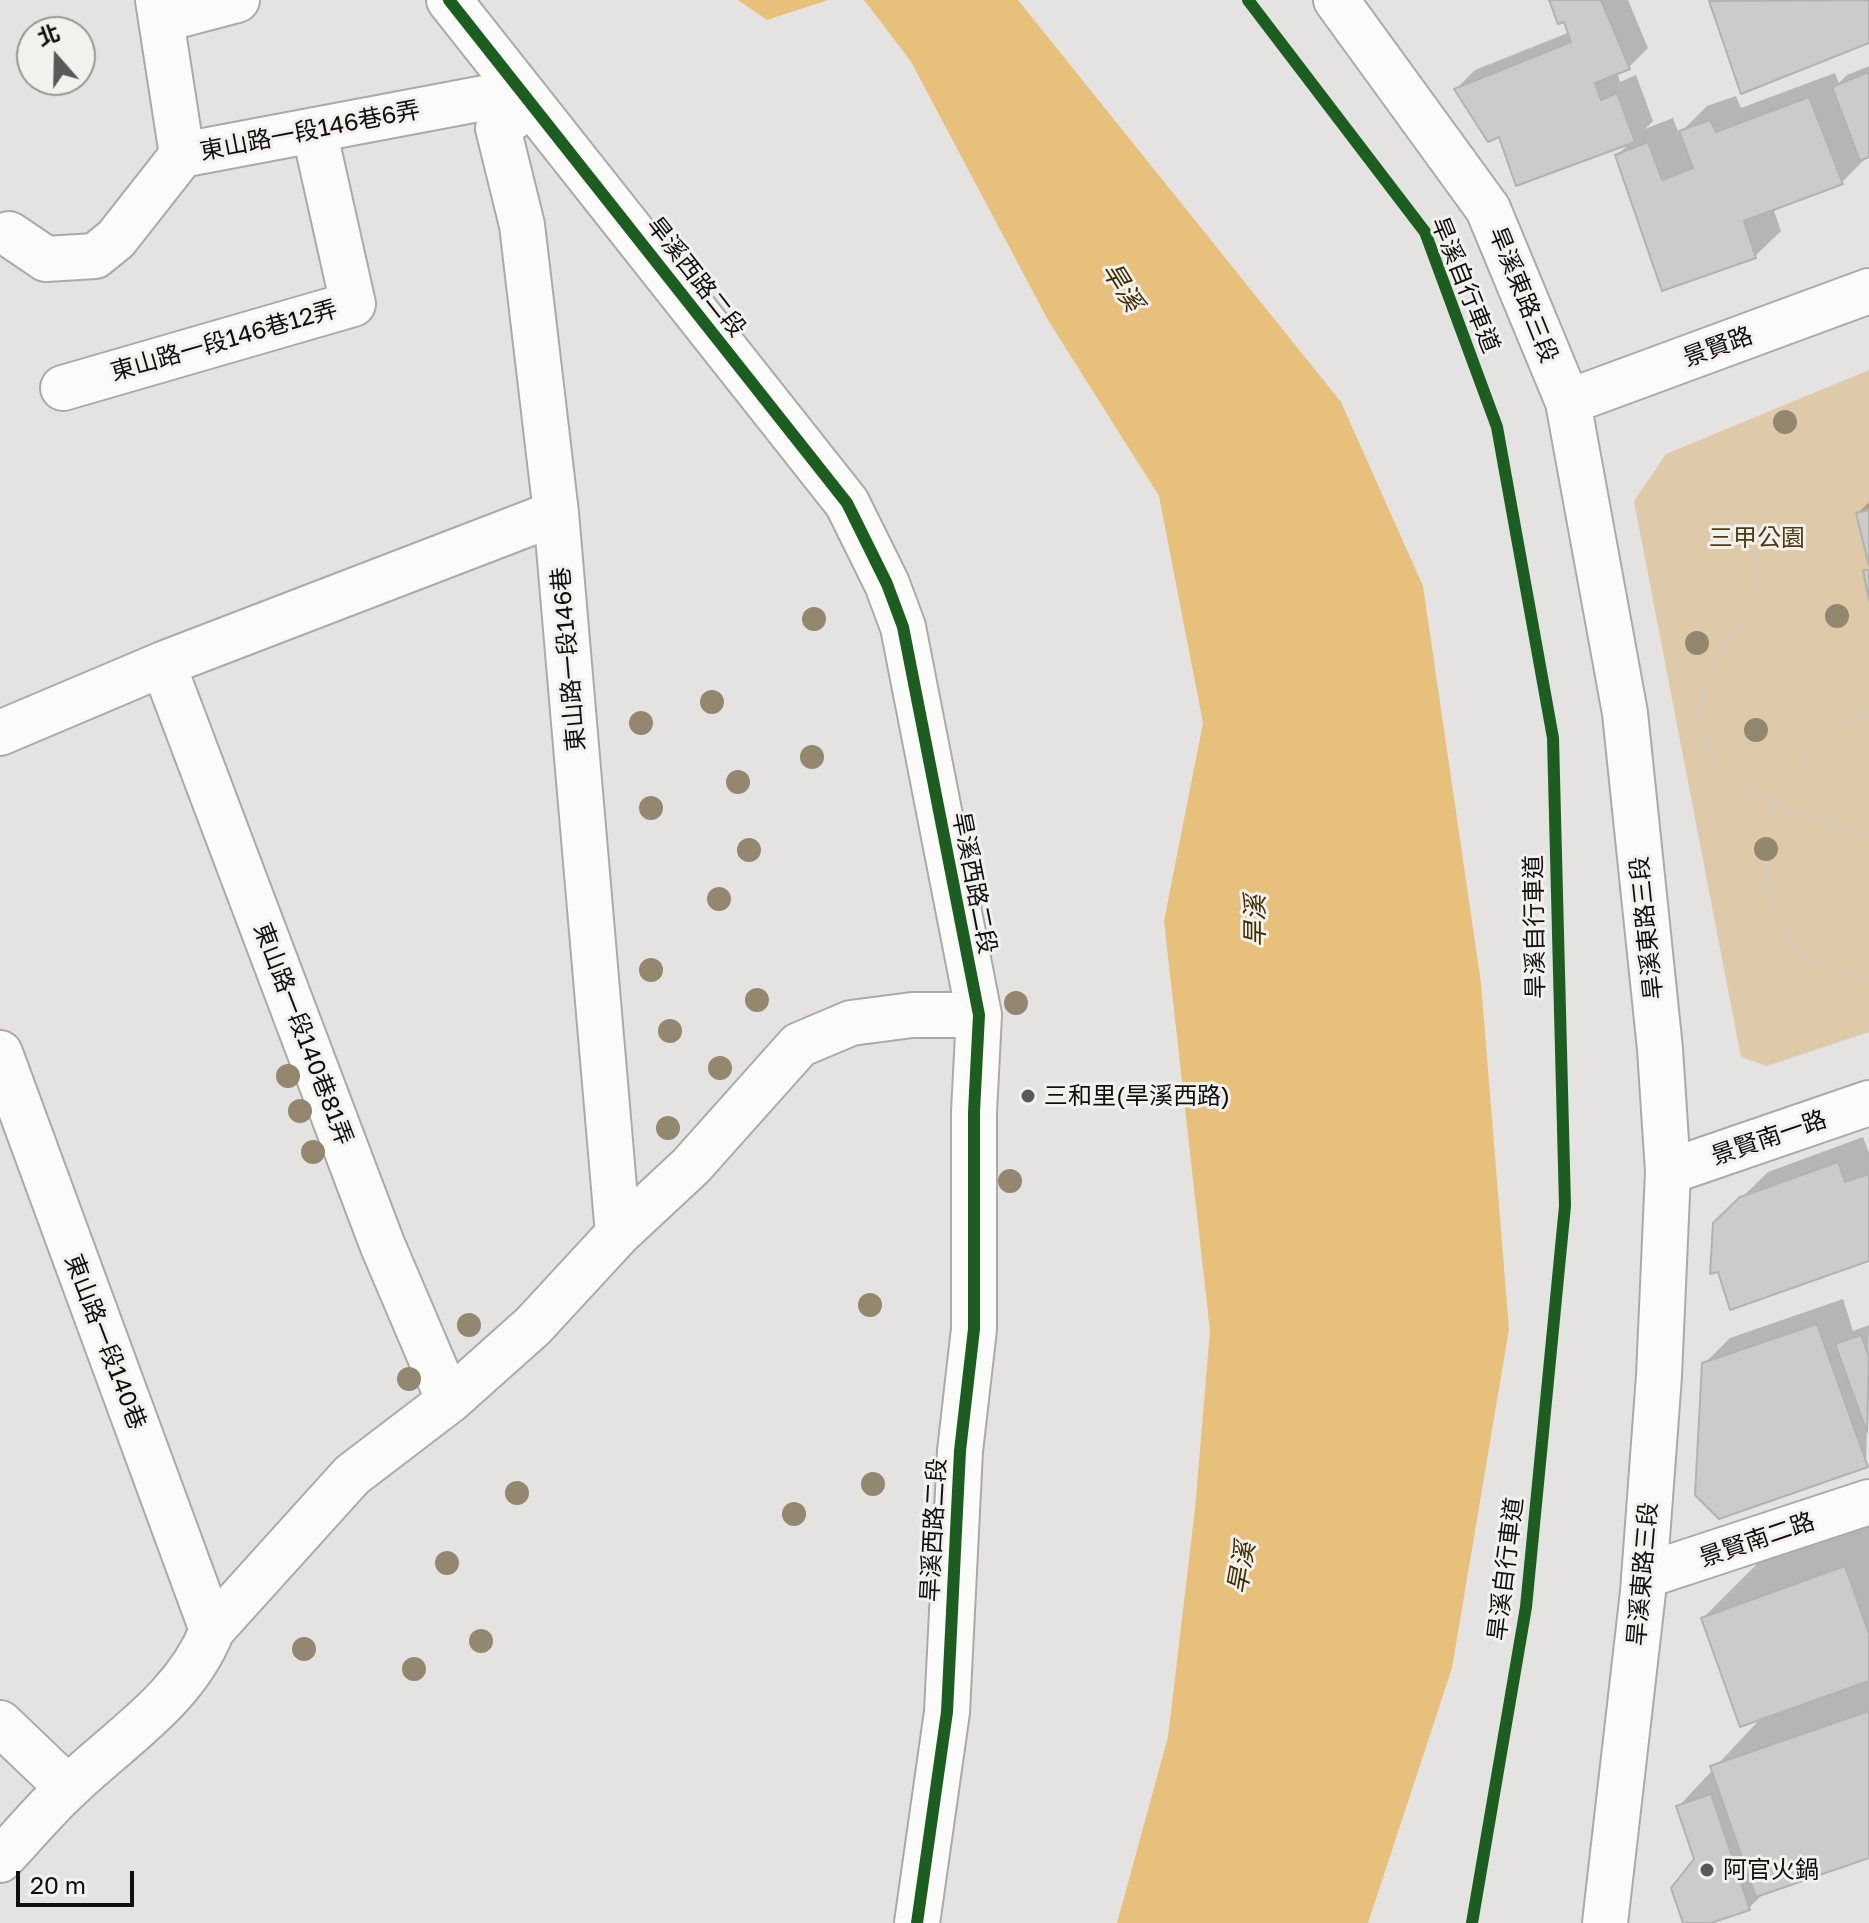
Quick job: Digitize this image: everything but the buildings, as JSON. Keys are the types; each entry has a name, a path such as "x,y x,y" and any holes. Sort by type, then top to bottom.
{"street":[{"path":"182,155 159,10 237,0"},
{"name":"旱溪西路二段","path":"449,0 847,503 887,584 903,627 979,1015 974,1112 974,1329 960,1451 947,1712 917,1923"},
{"name":"旱溪東路三段","path":"1344,1 1488,209 1568,402 1625,713 1660,1049 1668,1172 1659,1376 1644,1576 1605,1923"},
{"name":"東山路一段146巷6弄","path":"9,234 46,259 95,256 116,239 182,155 314,130 526,98"},
{"name":"東山路一段146巷","path":"526,98 498,128 522,225 556,513 618,1234"},
{"name":"東山路一段146巷12弄","path":"63,388 353,304 314,130"},
{"name":"景賢路","path":"1568,402 1869,291"},
{"path":"0,733 163,664 556,513"},
{"name":"東山路一段140巷81弄","path":"163,664 382,1244 449,1401"},
{"path":"0,1860 68,1788 151,1717 201,1657 212,1630 352,1475 449,1401 533,1326 618,1234 691,1166 799,1045 851,1023 912,1015 979,1015"},
{"name":"東山路一段140巷","path":"0,1053 212,1630"},
{"name":"景賢南一路","path":"1668,1172 1869,1103"},
{"name":"景賢南二路","path":"1644,1576 1869,1502"},
{"path":"0,1723 68,1788"}],"path":[{"path":"1712,500 1748,541 1758,562 1759,587 1744,623 1722,650 1707,679 1700,702 1702,730 1718,768 1741,786 1869,837"},
{"path":"1869,717 1846,722 1829,734 1796,769 1777,801 1767,844 1766,870 1777,922 1814,961 1835,972 1869,977"}],"green space":[{"name":"三甲公園","path":"1869,370 1869,1032 1767,1066 1741,1057 1634,501 1666,454"}],"water":[{"path":"738,0 828,0 767,20"},
{"name":"旱溪","path":"864,0 1018,0 1341,402 1423,586 1481,983 1509,1329 1452,1668 1368,1923 1117,1923 1168,1737 1195,1509 1210,1331 1164,921 1203,723 1159,496 1048,320 910,60"}],"cycle path":[{"path":"449,0 847,503 887,584 903,627 979,1015 974,1112 974,1329 960,1451 947,1712 917,1923"},
{"name":"旱溪自行車道","path":"1248,0 1425,232 1497,427 1553,738 1565,1206 1526,1607 1472,1923"}],"place":[{"name":"三和里(旱溪西路)","path":"1028,1096"},
{"name":"阿官火鍋","path":"1707,1870"}]}
